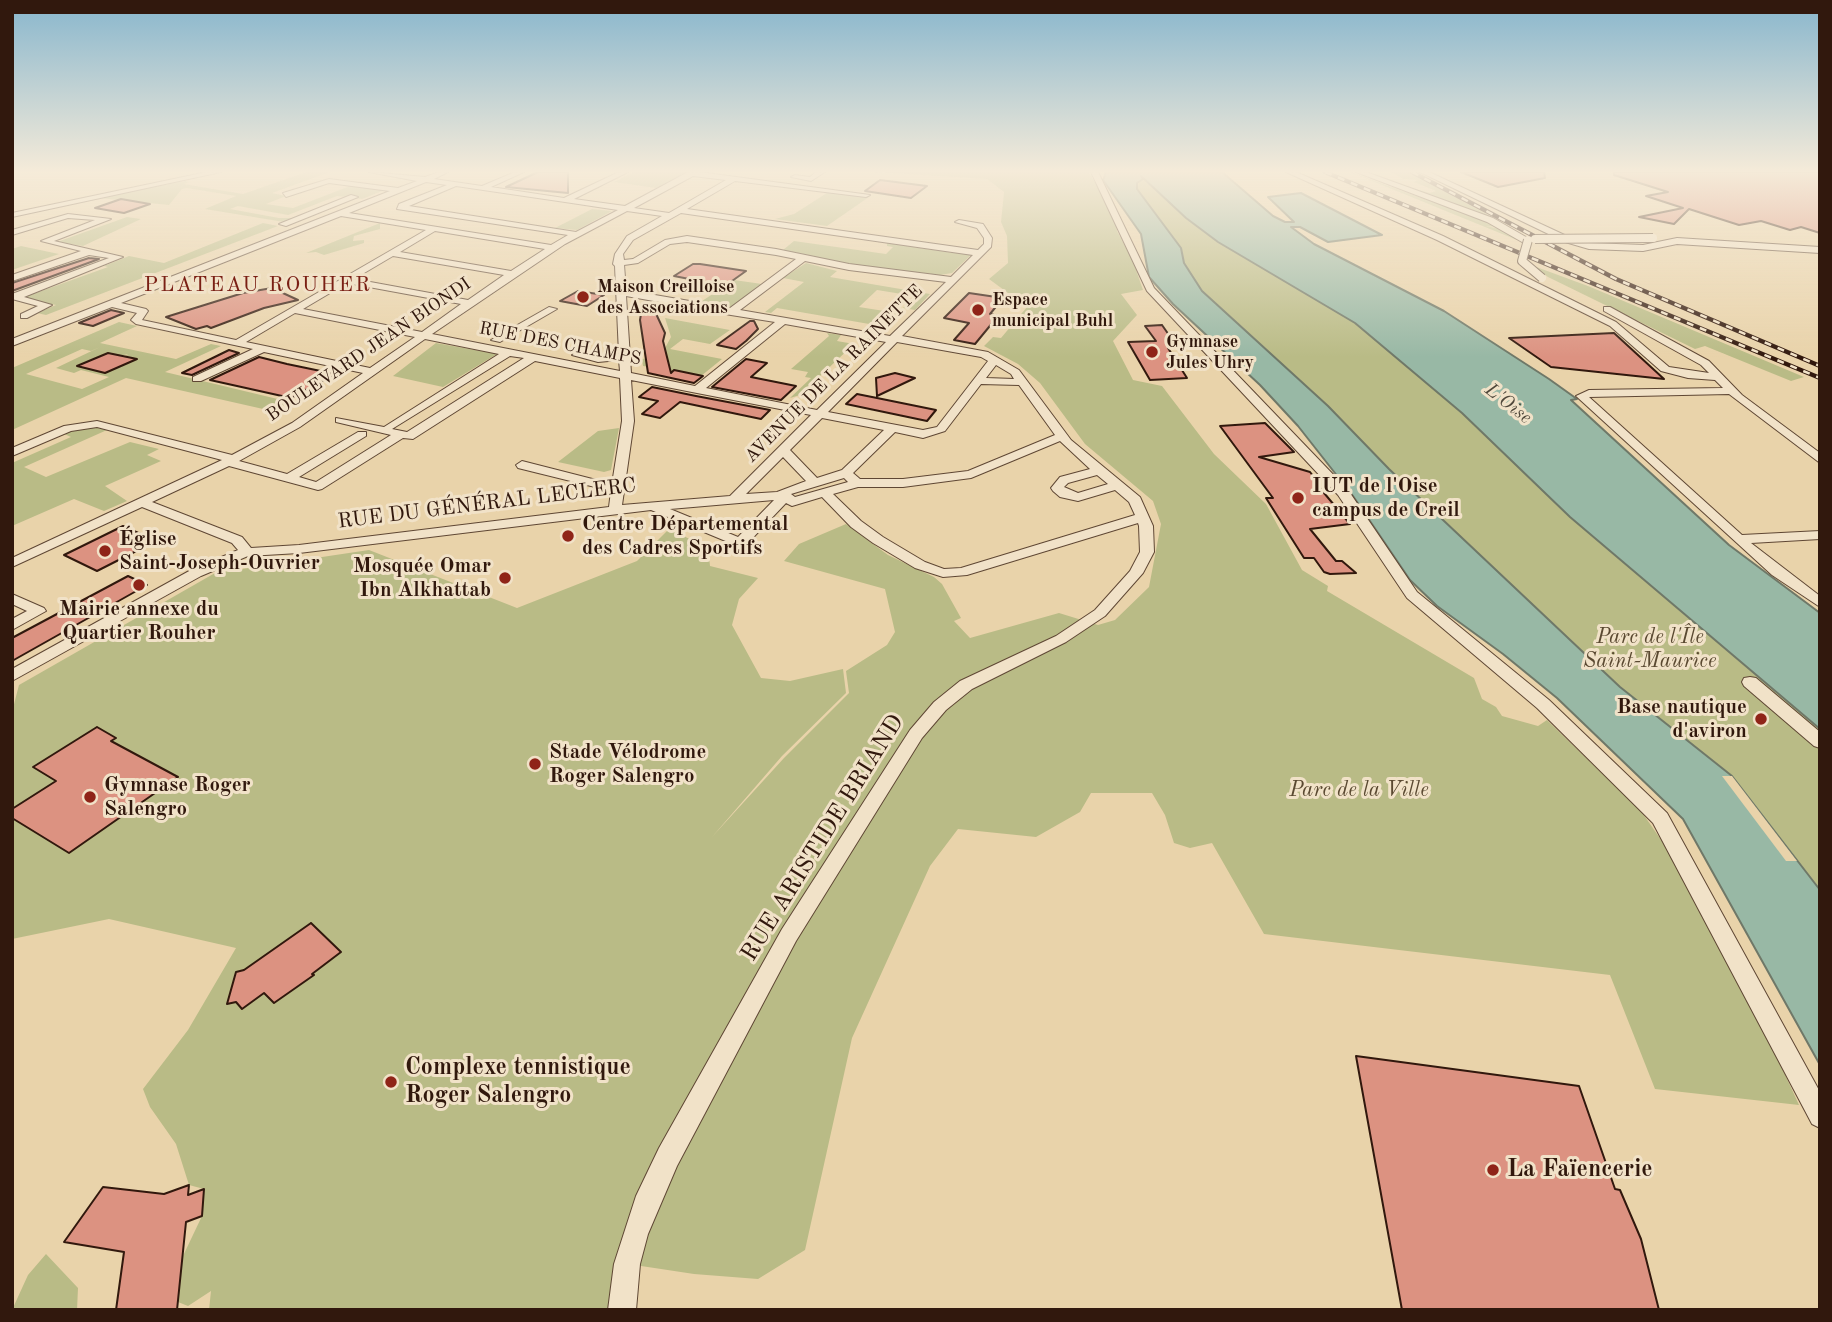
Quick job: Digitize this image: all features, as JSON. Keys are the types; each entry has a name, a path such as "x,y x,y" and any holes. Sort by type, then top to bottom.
{"street":[{"path":"13,297 119,258 45,242 67,234"},
{"path":"12,343 290,234"},
{"path":"237,343 425,234"},
{"path":"462,234 552,248"},
{"name":"BOULEVARD JEAN BIONDI","path":"12,563 231,461 313,414 512,274 576,234"},
{"path":"615,509 628,424 626,356 617,264 624,243 637,234"},
{"path":"845,234 980,253 989,243 973,234"},
{"path":"953,249 971,234"},
{"path":"1124,234 1150,289 1343,493 1417,600 1665,825 1820,1116"},
{"path":"1430,234 1613,324 1665,369 1688,375 1719,377"},
{"path":"1518,234 1529,239 1820,240"},
{"path":"1556,234 1572,241 1610,248 1647,248 1669,242 1682,242 1820,250"},
{"path":"1529,239 1522,261 1536,274 1657,335 1696,358 1732,391 1820,459"},
{"path":"617,264 632,262 672,241 700,240 844,267 953,280"},
{"path":"12,278 88,252"},
{"path":"391,253 512,274"},
{"name":"AVENUE DE LA RAINETTE","path":"734,499 980,253"},
{"path":"731,312 803,258"},
{"path":"346,279 470,303"},
{"path":"620,292 974,352 995,359 1024,383 1071,447 1135,500 1143,517 962,572 943,573 919,565 856,524 782,450"},
{"path":"13,297 47,305 16,315"},
{"path":"111,304 143,311 137,319 139,322 374,372"},
{"path":"496,340 552,309"},
{"name":"RUE DES CHAMPS","path":"294,310 923,434 939,430 978,381"},
{"path":"16,315 59,324"},
{"path":"697,390 783,321"},
{"path":"437,338 458,333 593,358 626,356"},
{"path":"197,379 262,349"},
{"path":"389,426 509,352"},
{"path":"12,452 72,427 97,424 318,486 533,357"},
{"path":"978,381 995,359"},
{"path":"978,381 1024,383"},
{"path":"446,390 472,396"},
{"path":"1732,391 1582,396 1585,402 1777,572 1820,603"},
{"path":"313,414 405,435"},
{"path":"819,487 846,473 892,428"},
{"path":"289,478 362,434"},
{"path":"819,487 857,483 903,483 971,474 1062,436"},
{"path":"522,465 618,489"},
{"path":"1100,470 1065,480 1057,488 1065,494 1077,497 1119,485"},
{"path":"846,473 857,483"},
{"name":"RUE DU GÉNÉRAL LECLERC","path":"12,676 197,573 246,552 299,549 615,509 786,495 792,502 819,487"},
{"path":"652,506 740,543 786,495"},
{"path":"142,503 240,542 246,552"},
{"name":"RUE ARISTIDE BRIAND","path":"622,1310 627,1264 635,1234 649,1196 668,1157 789,935 916,734 940,705 966,685 1061,639 1094,618 1115,599 1143,562 1147,538 1143,517"},
{"path":"1740,539 1820,535"},
{"path":"12,598 38,611 12,625"},
{"path":"1750,682 1820,742"}],"green space":[{"path":"80,234 109,234 83,246 57,242"},
{"path":"237,234 258,234 46,315 37,313 56,305 22,298 108,267 104,266 129,256 164,263"},
{"path":"354,234 363,234 354,236 353,241 364,240 364,243 324,255 306,253"},
{"name":"Parc de la Ville","path":"1006,234 1118,234 1133,261 1143,290 1121,294 1137,315 1113,341 1133,380 1162,386 1214,454 1266,504 1302,570 1328,586 1327,591 1474,678 1482,699 1496,707 1502,716 1538,726 1547,720 1641,811 1673,857 1741,978 1799,1105 1655,1089 1610,975 1264,934 1212,843 1190,848 1174,843 1165,815 1152,793 1091,793 1080,812 1036,837 958,829 930,866 852,1038 805,1250 758,1279 694,1274 628,1264 622,1310 209,1310 211,1291 188,1306 178,1302 182,1258 202,1216 204,1189 189,1185 176,1144 150,1107 143,1089 188,1030 236,948 109,919 12,939 12,712 19,685 215,573 369,550 517,608 637,561 669,529 698,543 718,548 709,557 710,566 758,578 739,599 732,625 761,678 790,681 843,669 846,693 782,756 712,837 784,758 849,693 846,671 887,645 895,632 885,589 784,561 799,544 846,524 888,555 934,577 942,584 961,618 954,621 970,638 1059,613 1098,625 1115,620 1149,587 1161,524 1153,501 1085,444 1040,383 1018,364 984,346 993,337 1001,338 1027,307 989,279 1008,263"},
{"name":"Parc de l'Île Saint-Maurice","path":"1170,234 1207,234 1355,323 1462,413 1570,517 1820,729 1820,890 1732,776 1620,687 1389,469 1328,406 1202,291 1184,263 1181,248"},
{"path":"794,241 886,254 893,247 887,246 887,243 953,253 960,251 971,255 952,273 940,275 849,264 783,250"},
{"path":"21,246 59,254 12,270 12,249"},
{"path":"806,263 837,271 830,277 930,294 915,310 903,308 914,296 877,290 859,307 897,313 893,317 885,315 875,325 777,308 771,313 765,312 804,282 783,278"},
{"path":"1531,265 1588,286 1804,377 1791,381 1705,346 1695,349 1548,277"},
{"path":"734,280 762,284 732,307 699,303"},
{"path":"665,318 730,330 710,344 683,339 670,349 722,359 701,376 643,366 642,359 665,356 664,350 671,337"},
{"path":"119,322 137,326 100,343 176,359 211,344 221,346 165,372 290,402 272,411 126,378 12,430 12,368","holes":["100,347 56,368 74,373 81,370 109,377 82,389 26,374 82,349 91,351","108,353 120,356 128,354 123,357 135,359 106,373 78,366"]},
{"path":"827,333 841,335 837,341 854,344 800,395 790,398 811,378 805,377 808,372 791,369 829,336"},
{"path":"436,343 497,354 443,387 393,376"},
{"path":"93,427 107,430 24,467 46,477 130,442 159,449 147,455 161,461 105,486 127,501 104,511 74,499 12,526 12,463 71,437 62,433"},
{"path":"619,428 611,470 604,472 558,462 598,431"},
{"path":"46,1254 78,1288 77,1310 12,1310 28,1275"}],"water":[{"path":"1141,234 1170,234 1181,248 1184,263 1202,291 1328,406 1389,469 1620,687 1732,776 1820,890 1820,1065 1683,819 1557,698 1437,606 1410,580 1353,496 1298,426 1260,385 1173,304 1149,277"},
{"name":"L'Oise","path":"1207,234 1300,234 1314,244 1444,311 1577,399 1571,400 1729,545 1820,613 1820,729 1570,517 1462,413 1355,323"},
{"path":"1312,234 1382,235 1328,242"}],"pier":[{"path":"1722,776 1732,776 1797,861 1786,861"}],"building":[{"path":"89,258 99,259 12,291 12,283"},
{"path":"693,264 746,271 725,286 674,276"},
{"path":"272,288 298,300 264,308 211,328 207,326 196,329 166,317 243,293"},
{"name":"Maison Creilloise des Associations","path":"578,291 604,295 587,306 560,301"},
{"name":"Espace municipal Buhl","path":"969,293 1003,298 990,314 998,316 975,344 954,340 969,323 944,318"},
{"path":"651,303 665,333 663,341 671,373 674,370 703,376 694,383 648,373 640,320 642,308"},
{"path":"111,310 124,313 93,326 79,323"},
{"path":"750,321 754,321 758,329 736,349 717,345"},
{"name":"Gymnase Jules Uhry","path":"1162,325 1178,348 1168,348 1187,378 1150,380 1128,342 1156,341 1145,326"},
{"path":"1614,333 1664,379 1551,367 1509,338"},
{"path":"229,350 239,353 192,375 182,373"},
{"path":"108,353 137,359 105,373 77,366"},
{"path":"259,357 335,374 291,398 210,380"},
{"path":"746,359 767,363 751,377 796,386 781,400 712,387"},
{"path":"895,373 915,378 877,396 876,378"},
{"path":"652,387 770,410 761,419 680,402 660,418 642,414 658,401 639,397"},
{"path":"857,394 936,410 927,421 846,404"},
{"path":"1265,423 1294,452 1259,457 1310,472 1314,481 1350,524 1310,529 1336,561 1342,561 1356,573 1330,574 1324,572 1314,558 1304,558 1266,498 1273,498 1220,426"},
{"name":"Église Saint-Joseph-Ouvrier","path":"123,526 156,541 97,571 64,555"},
{"path":"128,576 147,585 12,661 12,638"},
{"name":"Gymnase Roger Salengro","path":"97,727 116,738 111,741 178,777 69,853 12,818 12,809 56,781 33,767"},
{"path":"311,923 341,952 274,1003 264,993 242,1009 236,1002 227,1004 236,972 244,970"},
{"name":"La Faïencerie","path":"1356,1056 1579,1086 1615,1189 1620,1190 1641,1239 1659,1310 1402,1310"},
{"path":"189,1185 188,1195 204,1189 202,1216 186,1222 177,1310 116,1310 124,1252 64,1242 103,1187 164,1194"}],"railway":[{"path":"1473,234 1820,378"},
{"path":"1530,234 1616,279 1820,366"}],"place":[{"name":"Maison Creilloise des Associations","path":"583,297"},
{"name":"Espace municipal Buhl","path":"978,310"},
{"name":"Gymnase Jules Uhry","path":"1152,352"},
{"name":"IUT de l'Oise campus de Creil","path":"1298,498"},
{"name":"Centre Départemental des Cadres Sportifs","path":"568,536"},
{"name":"Église Saint-Joseph-Ouvrier","path":"105,551"},
{"name":"Mosquée Omar Ibn Alkhattab","path":"505,578"},
{"name":"Mairie annexe du Quartier Rouher","path":"139,585"},
{"name":"Base nautique d'aviron","path":"1761,719"},
{"name":"Stade Vélodrome Roger Salengro","path":"535,764"},
{"name":"Gymnase Roger Salengro","path":"90,797"},
{"name":"Complexe tennistique Roger Salengro","path":"391,1082"},
{"name":"La Faïencerie","path":"1493,1170"}],"district":[{"name":"PLATEAU ROUHER","path":"258,285"}]}
